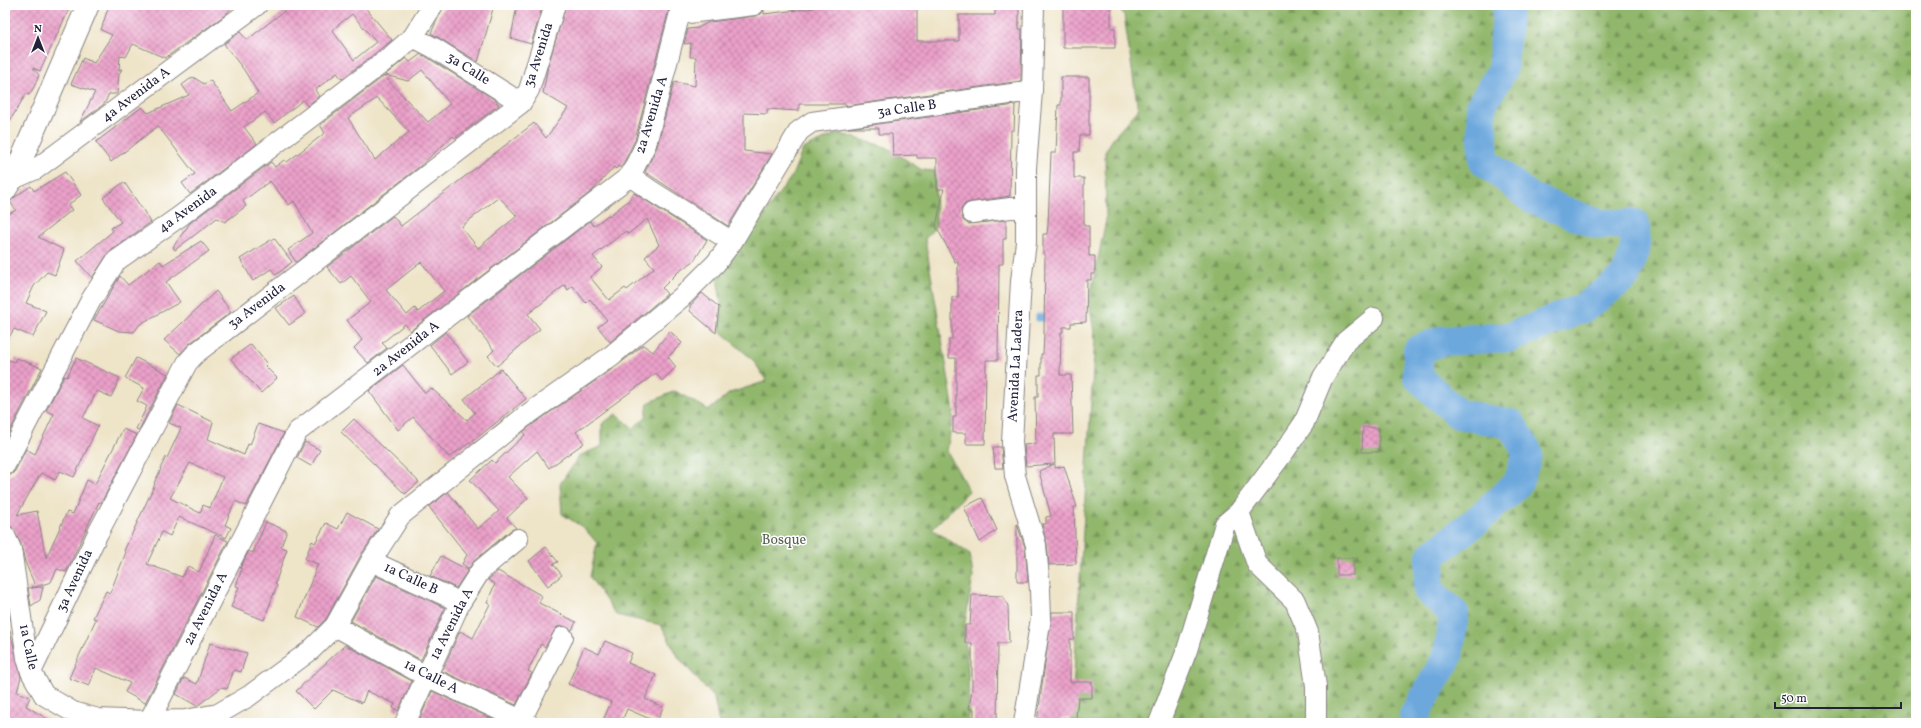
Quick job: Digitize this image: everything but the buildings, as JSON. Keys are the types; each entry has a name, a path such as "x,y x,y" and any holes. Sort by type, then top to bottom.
{"street":[{"path":"8,182 88,5"},
{"name":"4a Avenida A","path":"8,182 36,169 257,5"},
{"name":"4a Avenida","path":"5,465 88,305 116,261 180,217 390,57 413,36 433,5"},
{"name":"3a Avenida","path":"31,672 95,539 187,362 196,352 521,103 529,90 555,5"},
{"path":"681,9 754,5"},
{"name":"Avenida La Ladera","path":"1024,723 1041,618 1036,545 1015,476 1012,442 1021,282 1026,242 1026,168 1032,91 1034,5"},
{"name":"2a Avenida A","path":"148,721 297,432 630,176 646,144 681,9"},
{"name":"3a Calle","path":"413,36 451,58 521,103"},
{"name":"3a Calle B","path":"732,242 769,182 790,144 799,131 812,122 1032,91"},
{"path":"335,626 371,561 400,516 524,417 611,356 683,296 716,263 732,242 630,176"},
{"path":"972,214 1026,206"},
{"path":"1159,723 1187,650 1225,524 1239,512 1304,423 1323,377 1346,341 1374,318"},
{"path":"1239,512 1257,564 1295,601 1308,632 1316,686 1316,723"},
{"name":"1a Calle","path":"5,536 12,549 27,658 31,672 44,695 72,712 98,720 185,720 218,714 249,696 311,650 335,626"},
{"name":"1a Avenida A","path":"405,723 460,603 481,570 518,540"},
{"name":"1a Calle B","path":"371,561 451,598"},
{"name":"1a Calle A","path":"335,626 426,676 525,721"},
{"path":"525,721 563,637"}],"green space":[{"path":"1118,5 1916,5 1916,723 1071,723 1095,338 1089,302 1106,220 1105,152 1114,137 1138,110 1124,15"},
{"name":"Bosque","path":"838,133 886,147 922,170 935,171 936,226 925,239 954,411 947,451 969,491 932,529 970,554 973,577 964,628 968,670 969,723 719,723 714,698 679,658 661,625 616,615 590,577 597,543 584,528 562,514 560,484 579,456 602,446 602,424 616,414 633,428 646,417 648,403 675,391 709,410 730,393 767,381 753,360 720,331 722,309 717,277 792,176 803,149"}],"waterway":[{"path":"1416,723 1414,716 1448,656 1454,613 1428,590 1431,556 1481,517 1518,483 1528,453 1511,424 1458,414 1418,377 1418,350 1441,341 1511,337 1585,307 1625,277 1635,251 1635,224 1598,224 1531,198 1484,161 1481,106 1502,71 1508,5"},
{"path":"1038,316 1043,316 1043,319 1038,319 1038,316"}]}
